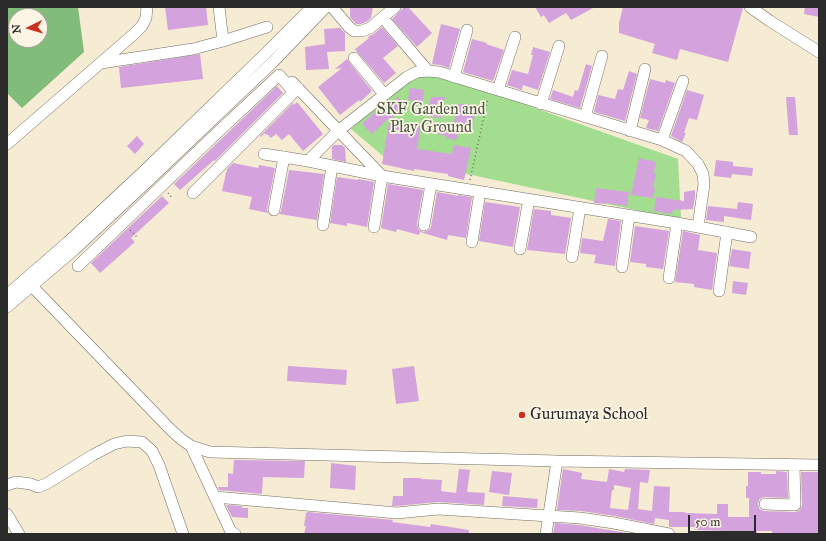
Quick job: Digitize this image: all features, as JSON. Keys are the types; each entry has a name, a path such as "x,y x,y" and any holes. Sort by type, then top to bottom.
{"street":[{"path":"7,144 134,34 142,26 146,18 147,7"},
{"path":"219,7 223,41"},
{"path":"270,58 312,7"},
{"path":"7,295 28,283 74,249 270,58 326,7"},
{"path":"332,7 354,31 362,31 370,28 395,7"},
{"path":"750,7 819,52"},
{"path":"388,24 428,71"},
{"path":"101,63 193,49 267,27"},
{"path":"454,77 467,30"},
{"path":"494,89 515,37"},
{"path":"800,40 819,47"},
{"path":"541,104 559,46"},
{"path":"585,117 602,56"},
{"path":"270,58 294,88"},
{"path":"354,58 384,94"},
{"path":"630,131 644,69"},
{"path":"308,161 338,131 407,76 417,72 439,72 662,140 686,151 698,164 703,174 704,184 698,228"},
{"path":"78,266 279,75 338,131 382,176"},
{"path":"662,140 684,81"},
{"path":"193,193 294,88"},
{"path":"264,154 382,176 677,223 751,237"},
{"path":"274,210 284,157"},
{"path":"323,225 332,166"},
{"path":"374,227 382,176"},
{"path":"424,225 431,184"},
{"path":"472,242 480,192"},
{"path":"520,249 529,200"},
{"path":"572,256 580,208"},
{"path":"622,267 629,216"},
{"path":"669,278 677,223"},
{"path":"719,290 727,232"},
{"path":"7,307 28,283"},
{"path":"28,283 171,430 191,446 210,452 557,461 819,465"},
{"path":"7,485 16,482 31,484 38,487 46,484 114,444 128,441 142,442 152,451 160,465 183,534"},
{"path":"191,446 231,532 234,534"},
{"path":"546,534 557,461"},
{"path":"765,504 795,506 794,465"},
{"path":"215,497 397,513 438,509 580,518 669,534"},
{"path":"7,514 19,534"}],"path":[{"path":"468,190 494,89"}],"green space":[{"path":"7,7 78,7 84,52 22,108 7,93"},
{"name":"SKF Garden and Play Ground","path":"420,67 678,159 681,218 673,218 383,156 351,129"}],"building":[{"path":"165,7 206,7 208,25 168,30"},
{"path":"350,7 373,7 371,18 361,24 356,24 350,17"},
{"path":"404,7 408,7 432,33 417,47 392,19"},
{"path":"535,7 595,7 571,20 566,13 549,23 544,15 541,17"},
{"path":"623,7 743,8 728,62 680,49 677,60 652,53 655,44 619,33 619,23"},
{"path":"805,7 819,7 819,17 804,14"},
{"path":"441,24 460,29 449,68 432,64"},
{"path":"382,27 398,46 383,58 396,73 384,83 356,51 357,50 354,50 369,38 369,36 374,34"},
{"path":"340,28 345,33 345,51 327,52 329,69 306,70 305,47 325,44 324,29"},
{"path":"472,39 504,50 493,81 463,72"},
{"path":"533,47 550,52 538,90 523,85 522,90 507,85 512,70 528,74 533,55 531,55"},
{"path":"200,54 203,79 121,88 119,67"},
{"path":"347,59 372,91 360,102 359,100 340,115 318,87 342,68 335,69"},
{"path":"586,64 592,66 580,108 550,99 553,90 573,97 575,90 578,91"},
{"path":"629,71 637,74 625,121 594,112 598,95 615,99 618,89 623,90"},
{"path":"650,79 665,83 666,80 675,83 658,131 646,128 649,120 640,118"},
{"path":"277,86 283,93 215,161 214,160 180,190 174,184"},
{"path":"410,88 424,90 423,102 408,100"},
{"path":"687,90 704,95 697,120 689,118 684,133 686,133 682,142 671,136"},
{"path":"398,97 406,106 392,118 400,120 399,123 421,126 417,149 452,154 454,145 471,148 464,180 448,176 448,174 414,169 414,171 382,164 390,117 372,134 362,124 377,110 380,113"},
{"path":"431,97 445,97 441,118 427,116"},
{"path":"786,97 795,97 798,135 789,135"},
{"path":"297,102 323,134 303,151 289,134 282,140 276,134 271,138 265,133 261,137 260,136 293,103 294,105"},
{"path":"458,104 476,105 473,126 454,122"},
{"path":"441,122 460,127 456,140 437,134"},
{"path":"137,136 144,144 135,154 127,146"},
{"path":"334,145 342,145 345,148 346,162 332,159 332,147"},
{"path":"639,158 656,162 653,198 631,195"},
{"path":"716,160 733,162 733,166 753,168 752,176 732,174 731,178 714,176"},
{"path":"233,163 258,168 259,165 275,168 267,209 268,213 249,209 252,197 222,191 227,169"},
{"path":"289,170 324,174 317,220 279,214 281,211"},
{"path":"337,177 374,182 367,227 347,223 347,226 330,223"},
{"path":"388,184 423,190 417,224 419,230 423,232 429,230 431,227 437,192 472,197 466,238 448,235 447,240 420,232 419,235 397,229 396,232 381,228"},
{"path":"596,188 629,192 627,206 594,203"},
{"path":"695,190 693,209 673,210 672,214 654,211 656,197 684,201 684,192"},
{"path":"162,196 169,203 131,238 135,242 100,273 91,263"},
{"path":"485,202 520,207 513,247 479,241"},
{"path":"738,202 753,204 751,220 724,216 724,222 706,220 708,206 737,209"},
{"path":"534,209 551,211 551,215 571,218 565,254 527,250"},
{"path":"608,219 621,221 615,266 594,263 596,255 580,253 582,238 603,241"},
{"path":"635,226 669,231 663,269 646,267 646,264 630,262"},
{"path":"683,231 700,235 698,250 717,253 712,290 694,287 694,284 675,282"},
{"path":"732,249 751,252 749,269 729,266"},
{"path":"733,281 748,283 746,295 732,293"},
{"path":"288,366 347,370 346,385 287,381"},
{"path":"414,366 419,401 396,404 392,369"},
{"path":"234,460 305,461 304,478 263,477 262,494 219,490 218,487 228,487 228,473 233,474"},
{"path":"331,463 356,466 355,490 330,488"},
{"path":"459,469 470,470 467,492 485,493 484,505 438,502 392,506 393,496 403,496 403,478 442,480 441,491 456,493"},
{"path":"563,469 582,473 581,479 607,482 609,469 624,472 625,469 650,470 648,483 640,482 638,509 652,511 654,486 670,487 669,512 717,514 717,504 728,504 728,517 749,517 749,498 746,498 748,472 776,474 776,471 787,472 788,498 765,497 759,500 758,504 759,508 764,511 795,512 799,511 802,505 801,472 819,472 819,534 772,534 772,531 757,531 757,533 729,533 729,531 694,530 694,527 669,527 669,520 655,518 654,524 581,511 557,510","holes":["614,485 631,488 628,510 610,508"]},
{"path":"492,471 512,473 509,495 489,492"},
{"path":"503,496 538,499 537,508 502,506"},
{"path":"226,505 248,508 248,518 232,517"},
{"path":"306,513 393,520 392,522 430,527 431,524 469,530 469,534 304,534 306,526 304,526"},
{"path":"555,523 579,525 633,534 553,534"}],"place":[{"name":"Gurumaya School","path":"522,415"}]}
